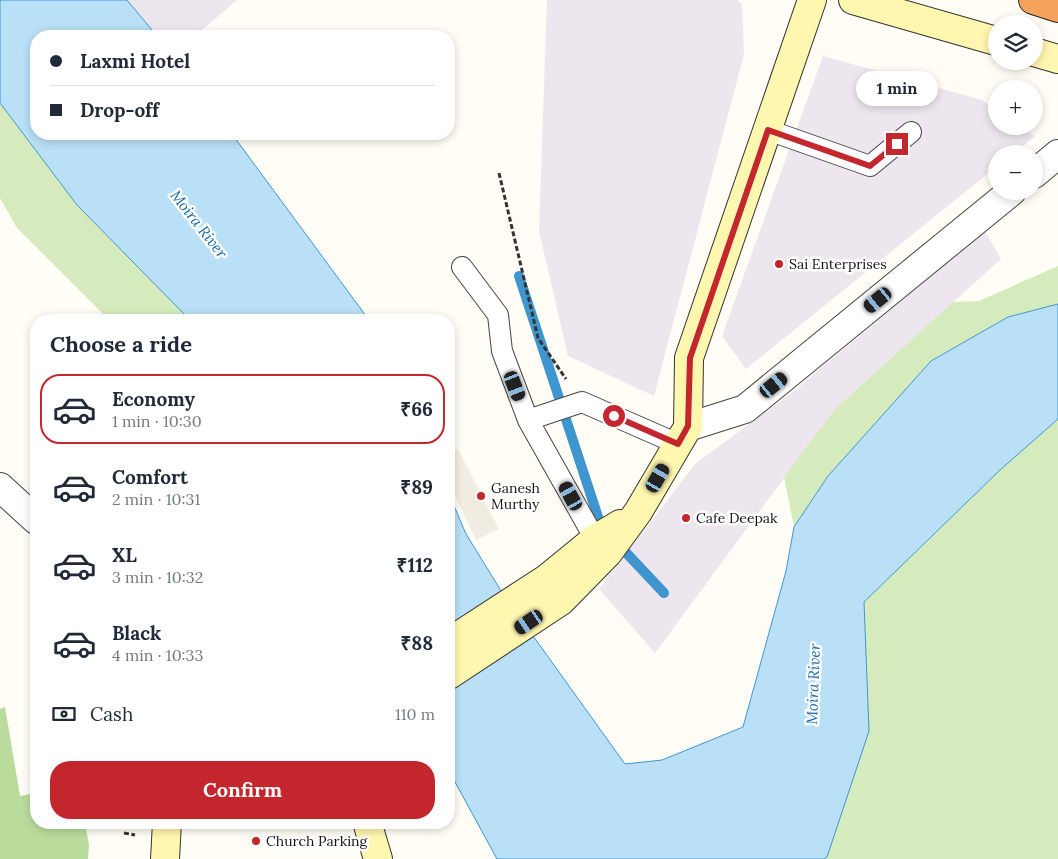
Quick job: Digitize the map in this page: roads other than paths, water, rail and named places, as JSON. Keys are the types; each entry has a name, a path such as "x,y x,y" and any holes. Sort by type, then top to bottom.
{"highway":[{"path":"1033,0 1058,8"}],"main road":[{"path":"455,671 554,590 608,553 638,512 683,436 690,358 812,0"},
{"path":"853,0 988,39"},
{"path":"1043,55 1058,59"},
{"path":"455,639 554,590 595,540 638,512"},
{"path":"165,859 167,829"},
{"path":"369,829 378,859"}],"street":[{"path":"1043,166 1058,154"},
{"path":"683,436 745,409 1001,200"},
{"path":"0,487 30,514"}],"lane":[{"path":"768,130 870,166 911,132"},
{"path":"462,267 498,315 502,351 528,420 595,540"},
{"path":"528,420 582,402 683,436"}],"water":[{"name":"Moira River","path":"0,0 127,0 152,30 30,30 30,140 236,140 365,314 184,314 77,205 0,103"},
{"name":"Moira River","path":"1058,304 1058,419 1000,470 864,602 869,731 827,857 824,859 497,859 455,782 455,508 466,534 503,594 625,764 662,760 743,727 786,571 794,527 828,476 931,361 1008,317"}],"waterway":[{"path":"519,276 601,526 605,530"},
{"path":"617,543 664,593"}],"place":[{"name":"Sai Enterprises","path":"779,264"},
{"name":"Ganesh Murthy","path":"481,496"},
{"name":"Cafe Deepak","path":"686,518"},
{"name":"Church Parking","path":"256,841"}]}
